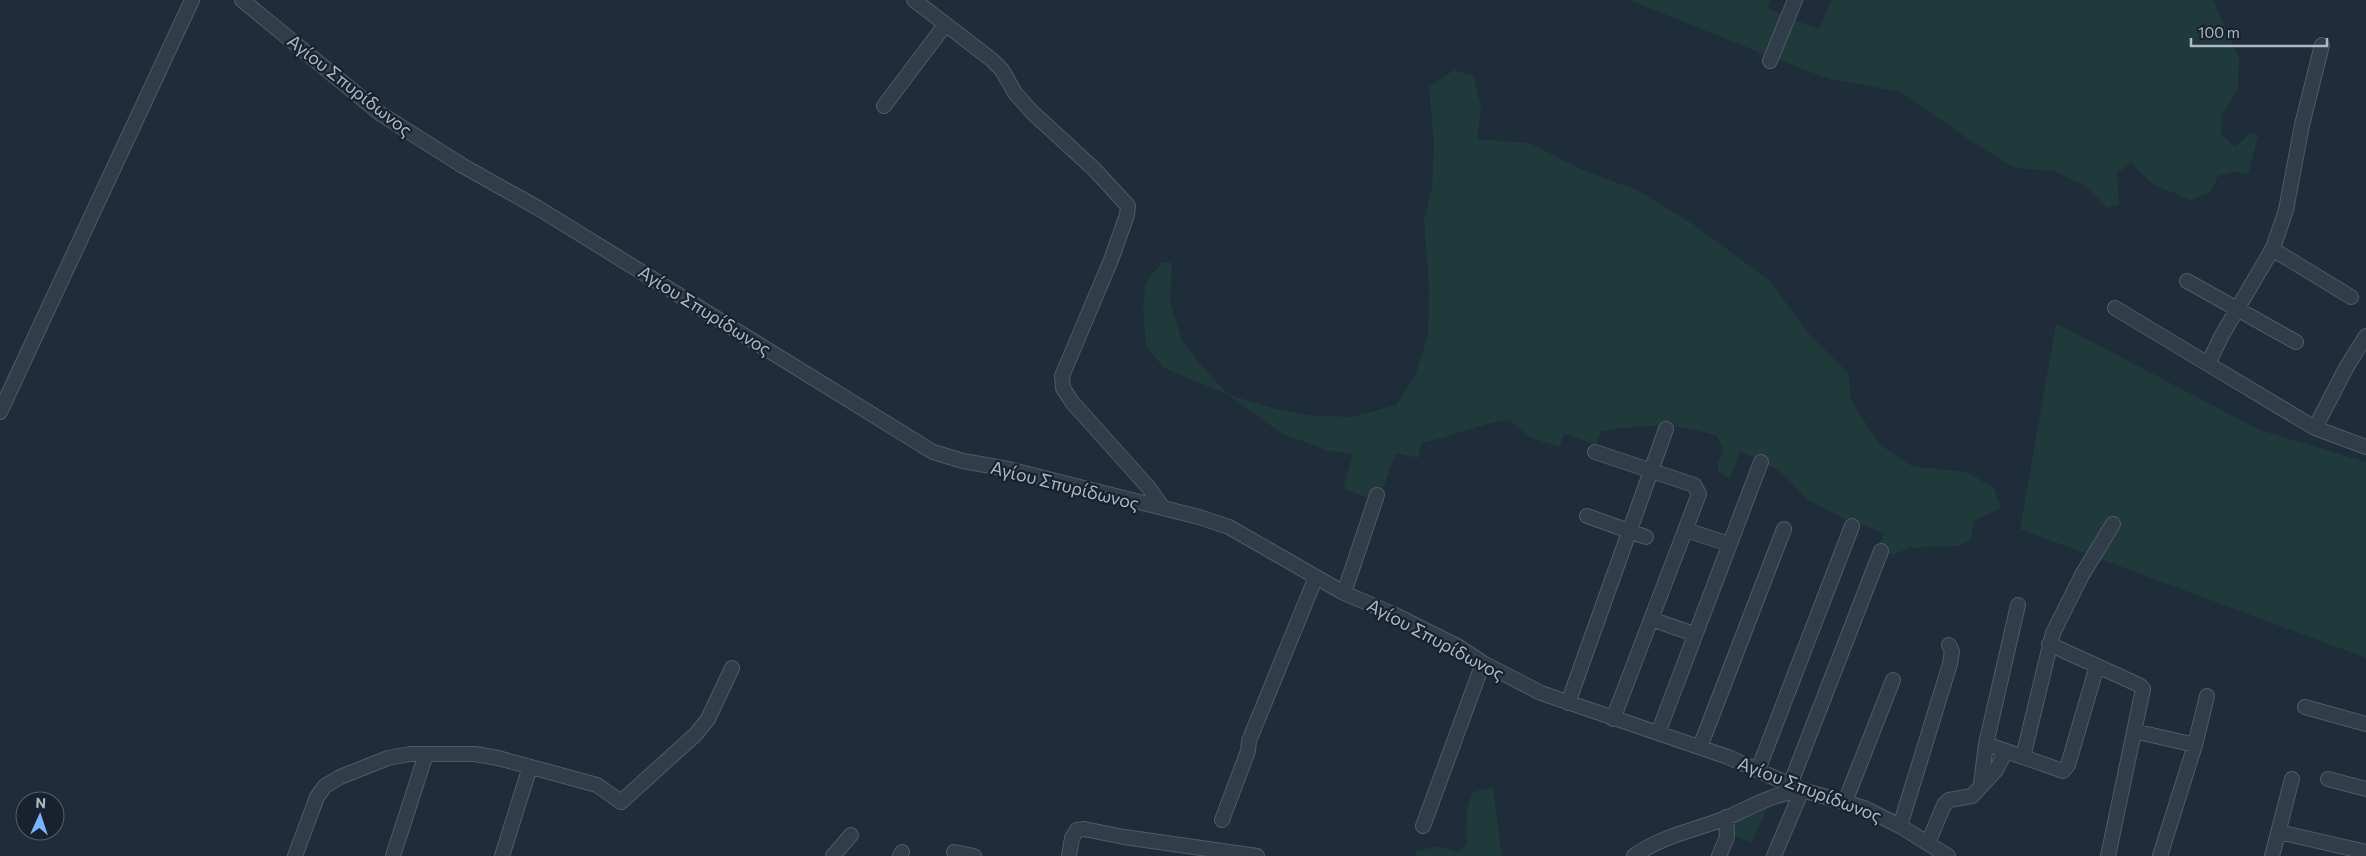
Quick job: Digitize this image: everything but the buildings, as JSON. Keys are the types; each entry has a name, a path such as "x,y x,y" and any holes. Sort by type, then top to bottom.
{"street":[{"path":"0,412 192,0"},
{"name":"Αγίου Σπυρίδωνος","path":"242,0 381,114 463,166 547,213 933,452 963,461 1008,469 1199,517 1229,527 1344,593 1393,614 1459,647 1482,664 1513,680 1568,703 1700,748 1791,785 1864,808 1900,826 1948,856"},
{"path":"914,0 944,25 992,60 1002,70 1015,92 1032,112 1095,170 1128,206 1127,215 1111,260 1062,376 1063,388 1072,402 1150,488 1163,508"},
{"path":"1770,61 1795,0"},
{"path":"884,106 944,25"},
{"path":"2208,364 2237,308 2272,249 2286,210 2302,125 2322,45"},
{"path":"2272,249 2351,297"},
{"path":"2187,281 2296,342"},
{"path":"2114,308 2314,428 2366,447"},
{"path":"2314,428 2346,368 2366,336"},
{"path":"1568,703 1666,429"},
{"path":"1594,452 1694,486 1698,489 1699,494 1613,719"},
{"path":"1658,733 1694,634 1761,462"},
{"path":"1344,593 1377,495"},
{"path":"1587,516 1646,536"},
{"path":"2023,757 2049,644 2082,575 2113,524"},
{"path":"1758,770 1852,526"},
{"path":"1700,748 1784,529"},
{"path":"1686,530 1729,544"},
{"path":"1774,856 1791,785 1881,551"},
{"path":"1222,820 1249,741 1316,577"},
{"path":"1981,784 1986,744 2018,605"},
{"path":"1651,620 1694,634"},
{"path":"2049,644 2143,688 2108,856"},
{"path":"1900,826 1950,664 1952,651 1949,645"},
{"path":"1423,826 1482,664"},
{"path":"1986,744 2063,771 2068,765 2097,666"},
{"path":"296,856 317,797 325,786 340,777 388,758 410,754 475,754 597,785 620,802 696,734 708,719 732,668"},
{"path":"1845,802 1893,680"},
{"path":"2160,856 2195,745 2207,696"},
{"path":"2305,707 2366,724"},
{"path":"2134,731 2195,745"},
{"path":"1928,843 1944,805 1949,800 1972,796 1981,784 1996,770 2006,751"},
{"path":"393,856 426,754"},
{"path":"502,856 530,767"},
{"path":"2272,856 2292,779"},
{"path":"2328,779 2366,789"},
{"path":"1634,856 1662,841 1726,818 1791,785"},
{"path":"1774,795 1791,785"},
{"path":"1719,856 1727,837 1726,818"},
{"path":"1069,856 1072,838 1077,830 1084,829 1124,837 1258,856"},
{"path":"2279,832 2366,852"},
{"path":"833,856 850,835"},
{"path":"954,852 974,856"}],"green space":[{"path":"1629,0 1770,0 1767,8 1783,15 1768,56"},
{"path":"1831,0 2213,0 2239,58 2238,89 2222,115 2221,134 2235,147 2250,133 2258,136 2248,175 2233,172 2218,176 2211,192 2191,200 2154,185 2131,163 2117,173 2119,204 2107,208 2084,185 2053,171 2015,168 1977,145 1901,92 1829,79 1775,58 1790,18 1819,29"},
{"path":"1454,70 1473,75 1481,107 1477,139 1530,143 1581,169 1637,190 1693,224 1770,281 1807,332 1849,374 1850,398 1879,444 1912,466 1967,472 1994,488 2001,508 1974,521 1971,539 1959,546 1909,548 1893,555 1877,549 1884,533 1840,517 1808,500 1782,473 1740,451 1730,479 1718,471 1718,463 1723,450 1717,436 1687,428 1646,426 1601,431 1596,445 1564,434 1560,447 1531,438 1508,419 1422,443 1418,458 1396,453 1378,502 1343,488 1353,454 1328,451 1281,433 1229,395 1276,409 1307,415 1352,417 1396,405 1415,376 1428,335 1429,289 1424,219 1432,187 1434,143 1429,87"},
{"path":"1162,262 1172,263 1170,302 1182,340 1200,364 1229,395 1164,368 1146,346 1143,310 1145,283"},
{"path":"2056,323 2260,430 2366,462 2366,658 2020,529"},
{"path":"1493,787 1502,856 1415,856 1416,851 1439,846 1457,852 1466,845 1467,809 1473,792"},
{"path":"1769,804 1752,843 1732,835 1731,820"}]}
